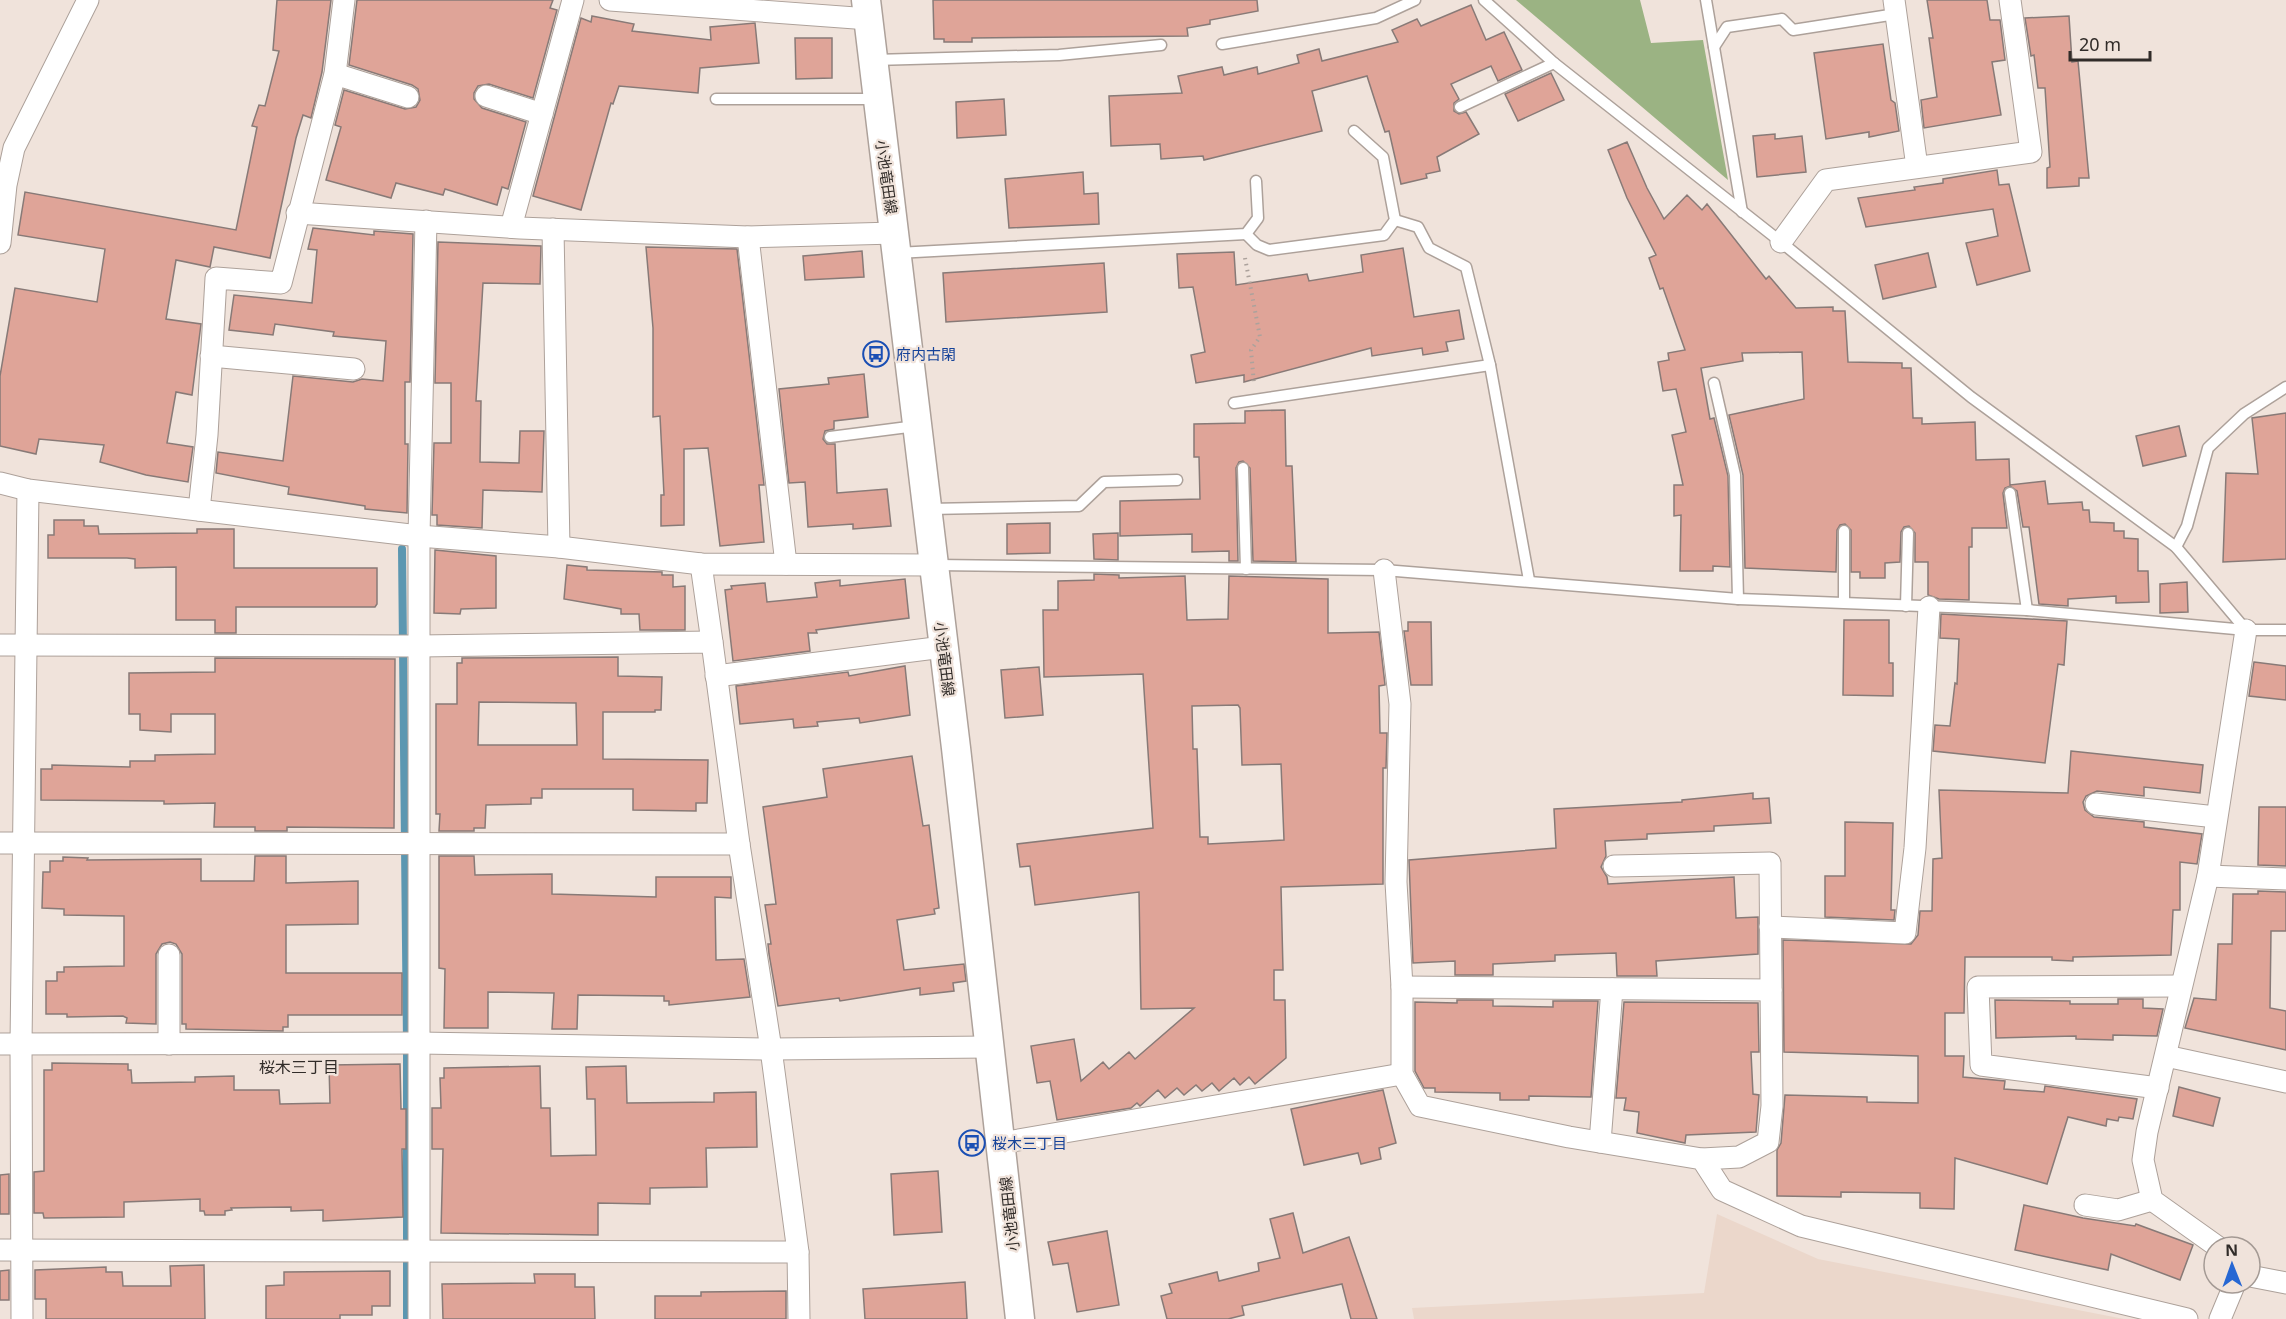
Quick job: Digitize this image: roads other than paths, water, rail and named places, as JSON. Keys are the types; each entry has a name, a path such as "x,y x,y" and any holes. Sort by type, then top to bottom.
{"main road":[{"name":"小池竜田線","path":"867,9 1020,1319"}],"street":[{"path":"0,243 7,147 88,0"},
{"path":"199,510 207,435 216,279 281,283 297,213 335,74 345,0"},
{"path":"511,227 573,0"},
{"path":"610,0 867,9"},
{"path":"1781,242 1826,180 2031,152 2010,0"},
{"path":"1895,7 1917,167"},
{"path":"335,74 408,97"},
{"path":"486,96 542,114"},
{"path":"297,213 511,227 896,243"},
{"path":"419,1319 417,1251 419,536 426,221"},
{"path":"553,229 559,547"},
{"path":"748,237 786,564"},
{"path":"211,356 354,369"},
{"path":"0,483 27,490 419,536 559,547 701,564 933,565"},
{"path":"22,1319 22,1251 10,1044 24,843 27,490"},
{"path":"701,564 798,1252 799,1319"},
{"path":"1384,570 1400,704 1396,882 1402,987 1402,1074 1420,1106 1600,1142 1702,1158 1739,1156 1768,1142 1772,1106 1770,863 1614,866"},
{"path":"1770,927 1905,933 1915,848 1929,607"},
{"path":"2202,1236 2152,1200 2143,1161 2181,986 2208,876 2246,630"},
{"path":"0,645 419,646 712,642"},
{"path":"716,676 943,647"},
{"path":"2096,804 2216,817"},
{"path":"0,843 739,844"},
{"path":"2208,876 2286,879"},
{"path":"169,955 169,1044"},
{"path":"2158,1088 1981,1065 1978,987 2181,986"},
{"path":"1402,987 1771,990"},
{"path":"1600,1142 1612,989"},
{"path":"10,1044 419,1043 771,1048 990,1047"},
{"path":"2166,1056 2286,1082"},
{"path":"1001,1143 1402,1074"},
{"path":"1702,1158 1722,1190 1801,1226 2187,1319"},
{"path":"2085,1205 2118,1210 2152,1200"},
{"path":"0,1250 798,1252"},
{"path":"2262,1278 2286,1283"},
{"path":"2220,1319 2230,1295"}],"lane":[{"path":"1222,44 1376,18 1415,0"},
{"path":"1484,0 1554,63 1781,242 1971,397 2176,547 2246,630"},
{"path":"1706,0 1742,212"},
{"path":"1714,47 1727,27 1782,19 1793,30 1895,7"},
{"path":"872,60 1059,55 1161,45"},
{"path":"1460,107 1554,63"},
{"path":"716,99 876,99"},
{"path":"896,243 1246,234 1257,245 1269,250 1384,235 1395,220 1383,157 1354,131"},
{"path":"1246,234 1258,218 1256,181"},
{"path":"1395,220 1418,227 1430,248 1466,267 1490,365 1529,580"},
{"path":"1234,403 1490,365"},
{"path":"1714,382 1735,475 1738,599"},
{"path":"2176,547 2187,526 2208,448 2244,414 2286,387"},
{"path":"830,437 917,426"},
{"path":"1243,468 1246,569"},
{"path":"926,509 1079,506 1104,482 1177,480"},
{"path":"2010,494 2027,610"},
{"path":"1844,531 1844,601"},
{"path":"1906,606 1908,532"},
{"path":"933,565 1384,570 1529,580 1738,599 1844,601 1906,606 2027,610 2246,630 2286,630"}],"waterway":[{"path":"402,549 407,1319"}],"place":[{"name":"府内古閑","path":"876,354"},
{"name":"桜木三丁目","path":"972,1143"}],"district":[{"name":"桜木三丁目","path":"299,1067"}]}
